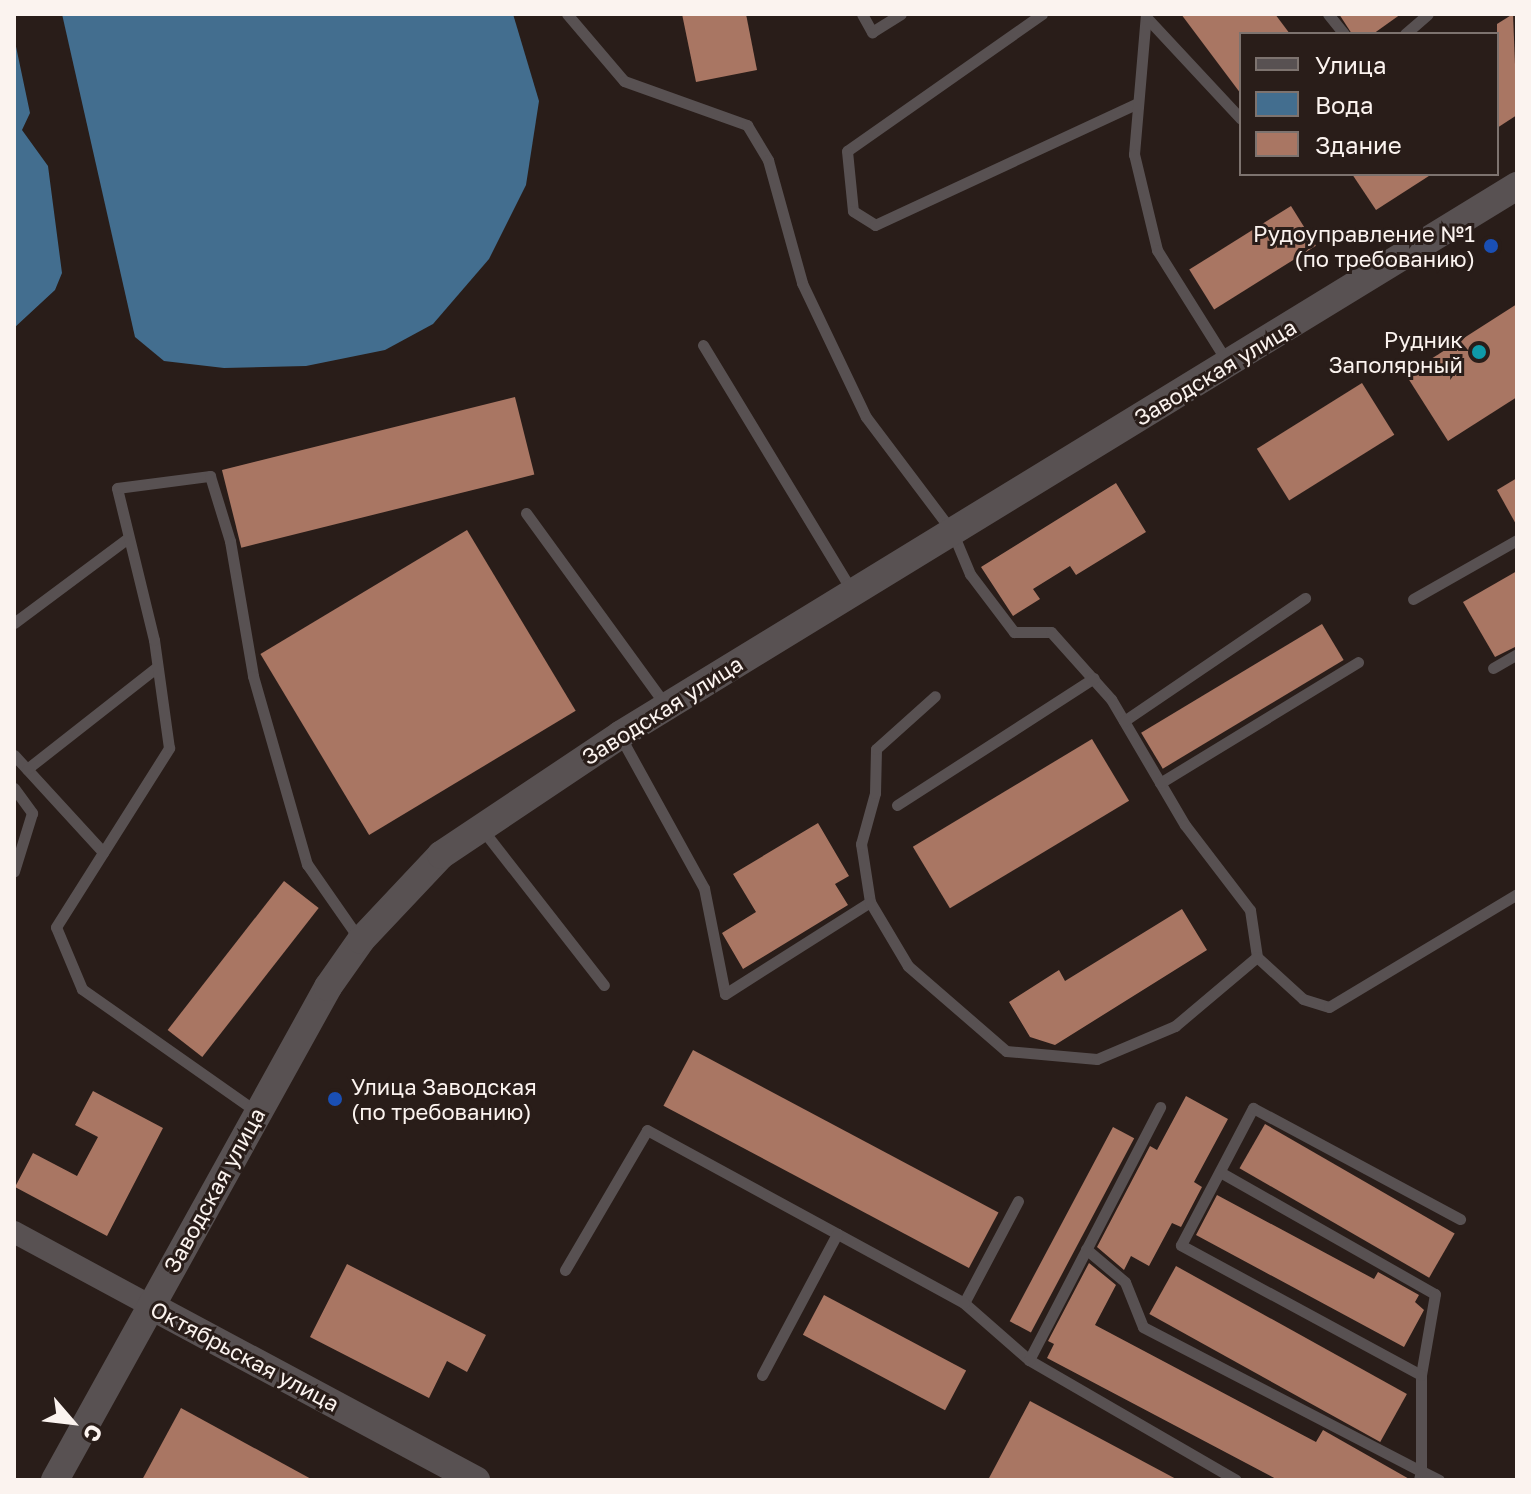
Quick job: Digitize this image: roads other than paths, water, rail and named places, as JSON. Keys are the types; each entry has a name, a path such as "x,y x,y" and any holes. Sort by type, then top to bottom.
{"street":[{"name":"Заводская улица","path":"55,1480 257,1112 361,940 441,855 620,735 1517,186"},
{"name":"Октябрьская улица","path":"14,1232 476,1480"}],"lane":[{"path":"567,14 624,81 747,125 768,160 802,283 866,417 952,531 970,574 1014,632 1051,632 1094,678 1124,721 1160,783 1250,910 1257,957 1303,999 1329,1007 1517,894"},
{"path":"862,14 872,32 901,14"},
{"path":"1042,14 847,151 853,211 875,225 1136,104"},
{"path":"1328,14 1342,32"},
{"path":"1407,32 1428,14"},
{"path":"1146,15 1134,154 1157,250 1228,364"},
{"path":"1146,15 1239,117"},
{"path":"703,345 852,592"},
{"path":"257,1112 82,989 56,927 169,748 157,667 117,488 210,476 230,541 253,676 307,864 361,940"},
{"path":"526,513 666,707"},
{"path":"14,623 128,538"},
{"path":"1413,599 1517,540"},
{"path":"1124,721 1305,598"},
{"path":"1493,668 1517,654"},
{"path":"1160,783 1358,662"},
{"path":"27,769 157,667"},
{"path":"897,805 1094,678"},
{"path":"935,696 876,749 875,793 861,844 870,902 908,966 1006,1051 1097,1059 1175,1026 1257,957"},
{"path":"620,735 704,888 725,994 870,902"},
{"path":"14,755 103,852"},
{"path":"14,788 32,813 14,871"},
{"path":"481,828 604,985"},
{"path":"1029,1360 1160,1107"},
{"path":"1421,1375 1181,1245 1253,1108 1460,1219"},
{"path":"565,1270 647,1130 964,1303 1029,1360 1236,1480"},
{"path":"1220,1172 1435,1294 1421,1375 1420,1475"},
{"path":"964,1303 1018,1201"},
{"path":"762,1375 837,1234"},
{"path":"1086,1249 1125,1282 1143,1327 1420,1475 1439,1480"}],"water":[{"path":"62,14 513,14 539,101 526,185 489,259 433,324 385,350 306,366 224,368 164,361 135,337"},
{"path":"14,37 30,113 22,130 48,166 62,273 55,290 14,328"}],"place":[{"name":"Рудоуправление №1 (по требованию)","path":"1491,246"},
{"name":"Рудник Заполярный","path":"1479,352"},
{"name":"Улица Заводская (по требованию)","path":"335,1099"}]}
